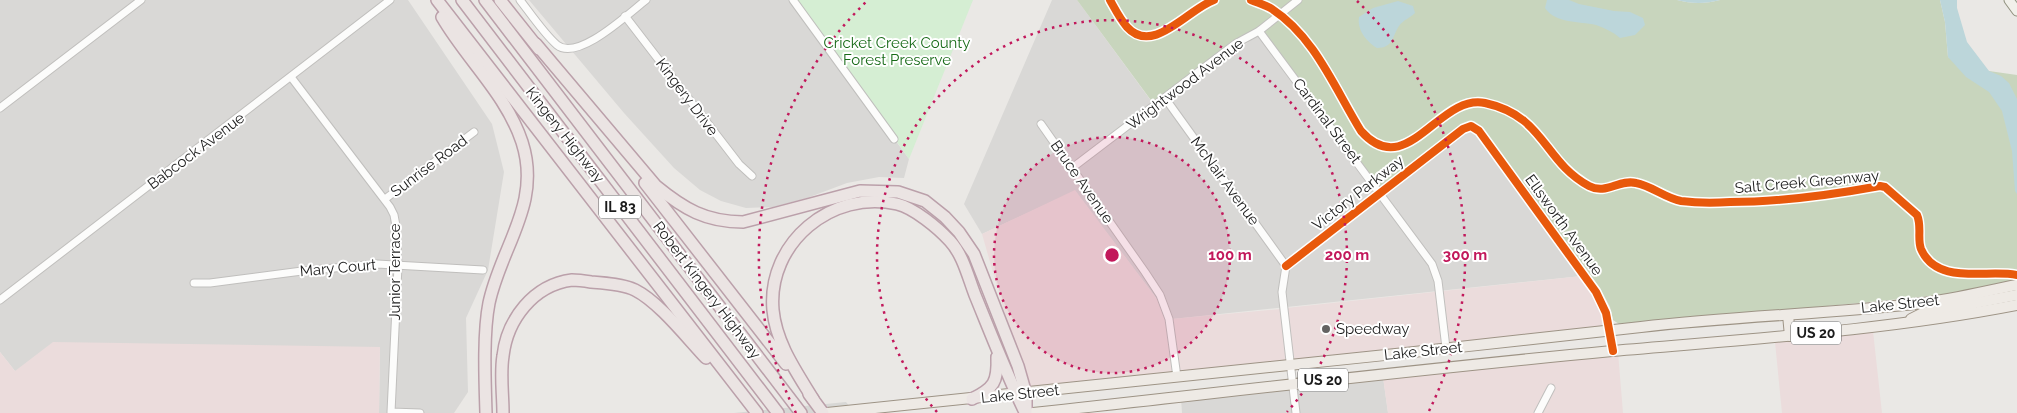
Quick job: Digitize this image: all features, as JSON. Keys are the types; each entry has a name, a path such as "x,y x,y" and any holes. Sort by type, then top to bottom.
{"highway":[{"path":"433,0 452,34 511,116 522,144 527,168 528,190 522,214 494,284 487,315 486,413"},
{"path":"437,0 757,413"},
{"name":"Kingery Highway","path":"462,0 778,413"},
{"name":"Robert Kingery Highway","path":"485,0 801,413"},
{"path":"500,0 656,186 679,204 708,218 724,222 743,222 860,191 898,192 925,201 945,217 959,232 974,254 1018,366 1025,413"},
{"path":"536,44 823,413"},
{"path":"813,399 778,336 773,311 773,290 776,276 782,260 797,237 812,222 841,208 870,202 898,204 926,219 950,241 957,251 997,351 1021,394"},
{"path":"503,413 503,356 510,328 521,308 541,292 572,280 634,289 650,299 747,401"},
{"path":"972,399 990,388 995,382 998,368 997,351"},
{"path":"503,394 512,413"},
{"path":"477,413 486,400"}],"main road":[{"path":"2009,0 2017,11"},
{"name":"Lake Street","path":"827,413 1672,324 1924,303 2017,285"},
{"path":"1901,324 1923,313 2017,295"},
{"name":"Lake Street","path":"1033,413 1293,383 1613,351 1724,343 1901,324 2017,305"},
{"path":"1788,315 1790,336"}],"street":[{"path":"0,108 141,0"},
{"name":"Babcock Avenue","path":"0,300 390,0"},
{"path":"520,0 558,46 574,50 589,44 646,0"},
{"path":"793,0 894,139"},
{"name":"Wrightwood Avenue","path":"1072,168 1235,44 1259,31 1298,0"},
{"name":"Kingery Drive","path":"625,16 739,164 752,176"},
{"name":"Cardinal Street","path":"1259,31 1432,264 1438,280 1446,348"},
{"name":"Junior Terrace","path":"291,77 384,199 394,215 398,266 392,412 420,413"},
{"name":"McNair Avenue","path":"1165,98 1286,266"},
{"name":"Bruce Avenue","path":"1041,124 1146,272 1160,295 1169,319 1177,377"},
{"name":"Victory Parkway","path":"1286,266 1463,129 1471,126"},
{"name":"Ellsworth Avenue","path":"1471,126 1479,132 1596,292 1606,313 1613,351"},
{"name":"Sunrise Road","path":"384,199 474,132"},
{"name":"Mary Court","path":"194,283 210,283 302,271 377,264 483,270"},
{"path":"1286,266 1282,292 1296,413"},
{"path":"1538,413 1551,388"}],"shaded area":[{"path":"0,0 408,0 492,124 504,172 488,270 466,318 468,392 454,413 379,413 380,347 15,371 0,352"},
{"path":"529,0 792,0 909,159 904,178 879,177 847,183 807,198 773,207 746,208 721,201 700,190 674,168 624,113"},
{"path":"1052,0 1077,0 1157,109 1258,35 1378,199 1470,130 1478,135 1582,276 1172,319 1075,191 982,234 964,204"},
{"path":"1075,190 1172,319 1281,309 1289,362 1027,391 982,234"},
{"path":"1582,276 1594,292 1603,313 1607,330 1292,361 1286,308"},
{"path":"1873,331 1882,413 1782,413 1775,342"},
{"path":"53,342 380,347 379,413 0,413 0,352 15,371"},
{"path":"1618,352 1623,413 1388,413 1383,377"},
{"path":"1383,377 1388,413 1182,413 1181,398"}],"green space":[{"name":"Cricket Creek County Forest Preserve","path":"797,0 973,0 909,159"},
{"path":"1077,0 1677,0 1698,3 1720,0 1940,0 1945,22 1948,57 1989,71 2017,75 2017,281 1969,291 1921,297 1622,326 1613,320 1610,307 1600,288 1478,126 1471,123 1463,124 1381,189 1262,31 1252,31 1232,41 1153,103"}],"water":[{"path":"1547,0 1569,0 1579,4 1614,11 1630,12 1643,18 1645,25 1635,35 1620,38 1609,30 1596,25 1555,17 1545,8"},
{"path":"1677,0 1720,0 1698,3"},
{"path":"1940,0 1957,0 1957,8 1967,42 1989,71 2001,76 2009,83 2017,99 2017,194 2015,191 2012,151 2002,111 1989,92 1966,77 1948,57 1945,22"},
{"path":"1398,1 1413,6 1415,13 1401,24 1389,44 1382,48 1377,48 1363,35 1359,26 1359,17 1373,8"}],"pier":[{"path":"846,402 855,413 734,413"}],"cycle path":[{"path":"1110,0 1127,27 1137,35 1148,36 1159,34 1214,0"},
{"name":"Salt Creek Greenway","path":"1251,0 1272,9 1300,34 1323,65 1361,131 1378,144 1393,147 1408,142 1453,110 1468,103 1485,103 1505,109 1520,118 1532,128 1574,176 1595,188 1607,188 1630,182 1648,187 1681,201 1712,203 1787,199 1880,186 1885,187 1917,215 1921,249 1928,260 1939,268 1964,274 2017,275"},
{"path":"1286,266 1463,129 1471,126 1479,131 1596,292 1606,313 1613,351"}],"place":[{"name":"Speedway","path":"1326,329"}]}
